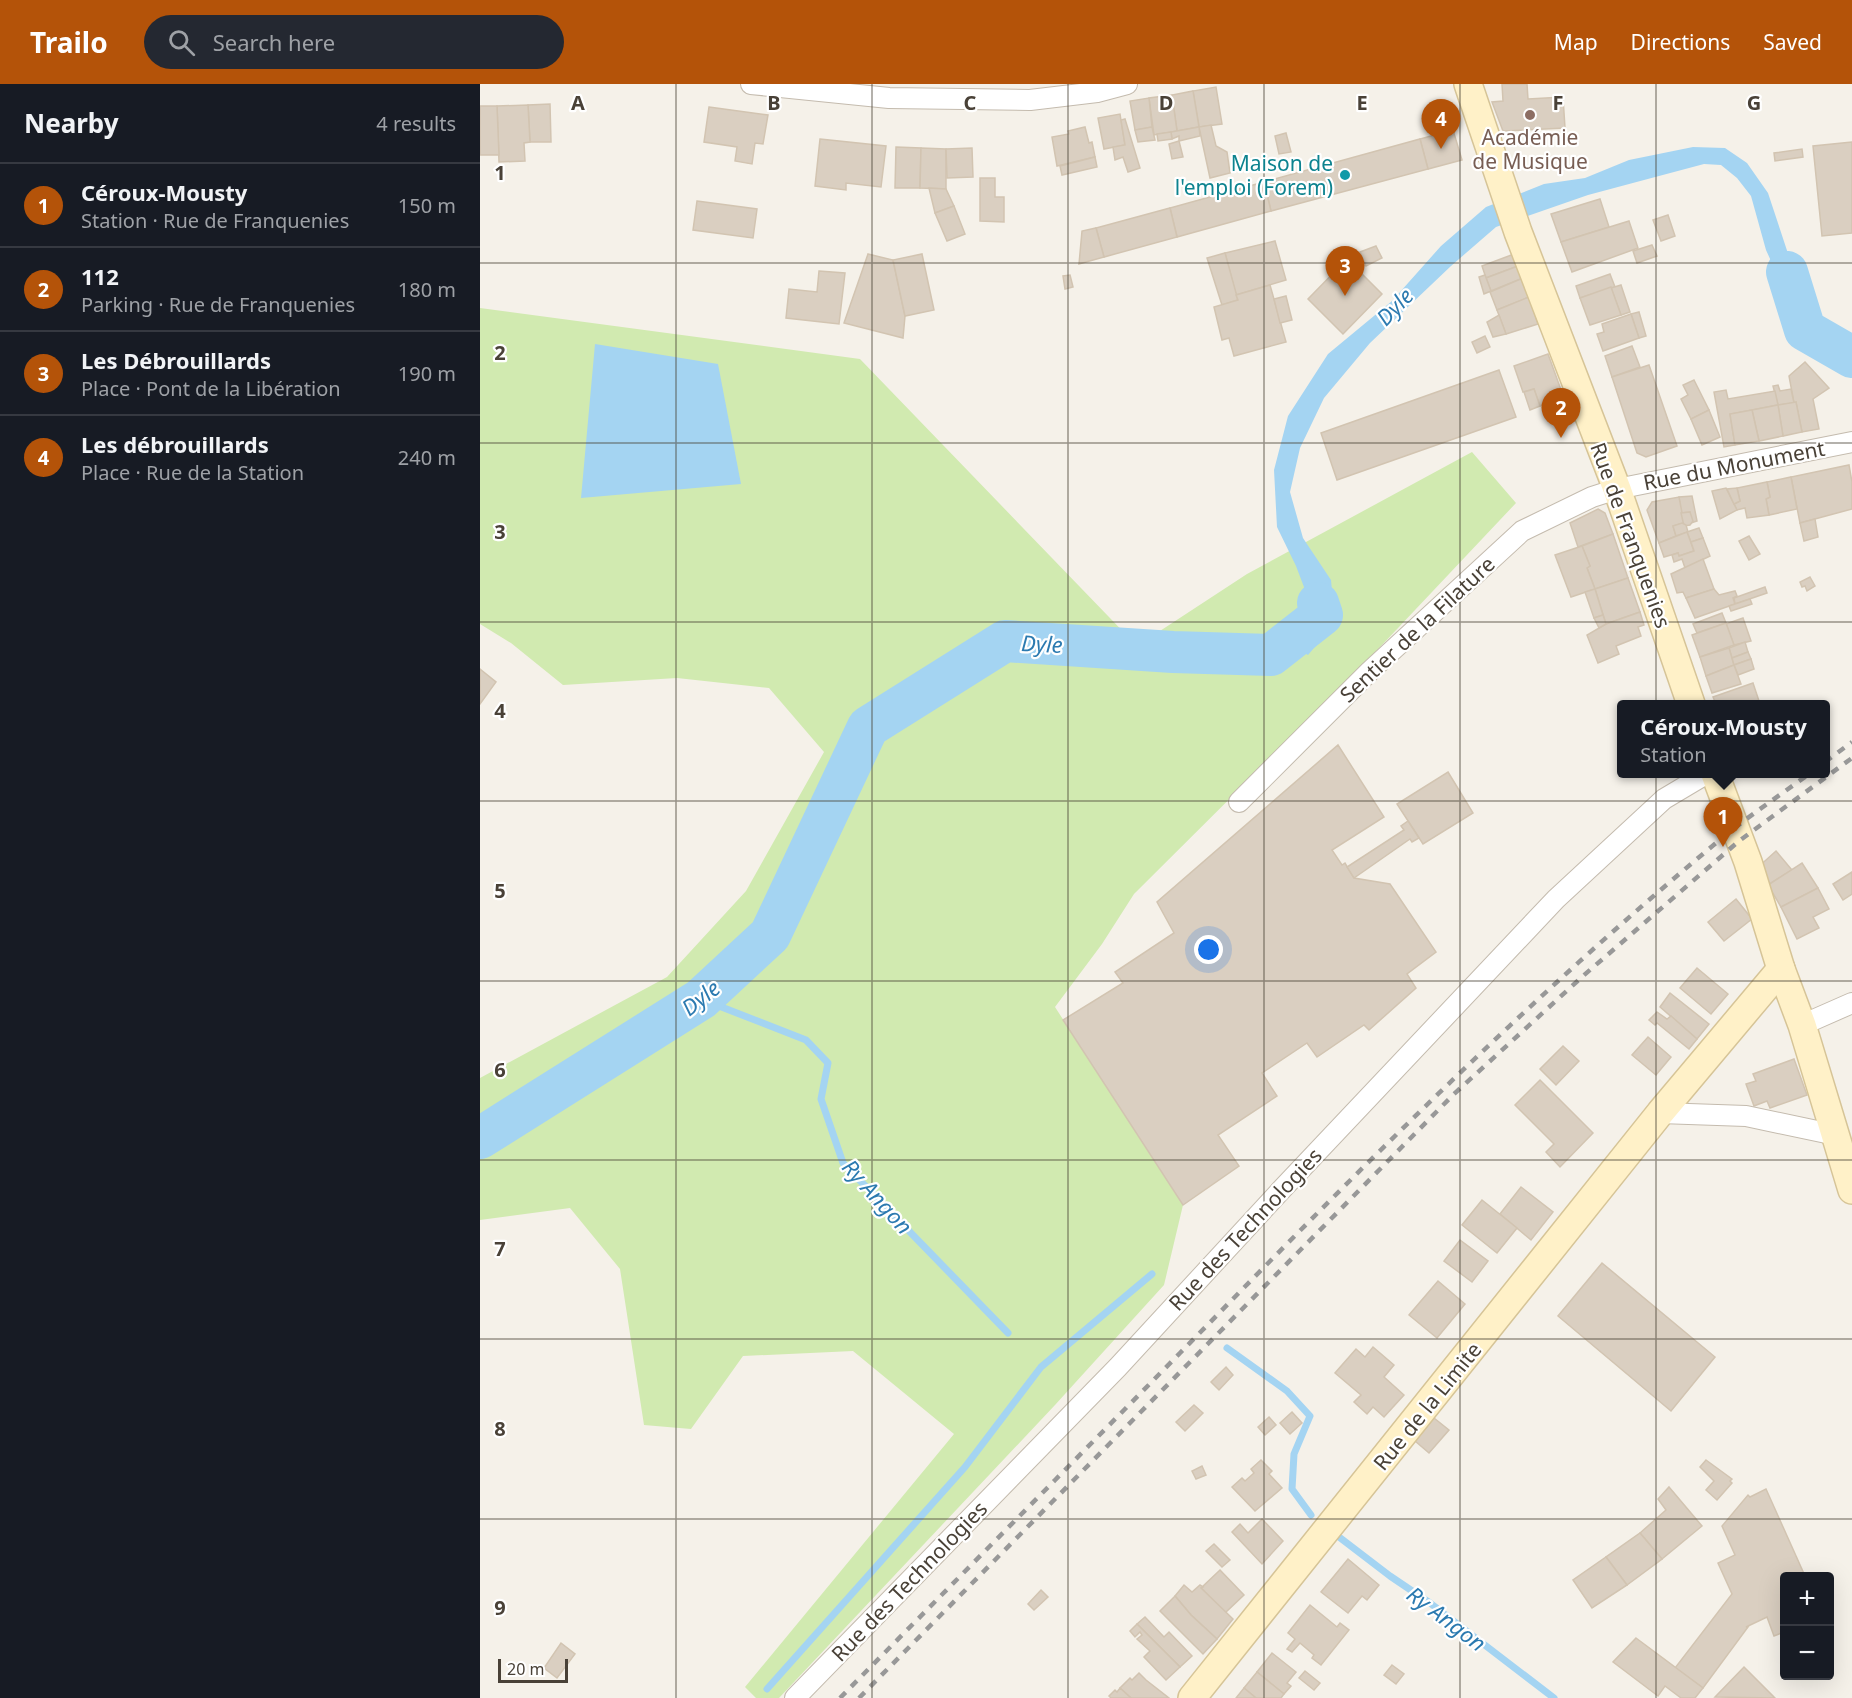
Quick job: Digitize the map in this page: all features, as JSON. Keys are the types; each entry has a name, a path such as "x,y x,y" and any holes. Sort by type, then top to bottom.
{"street":[{"path":"751,84 889,98 1030,100 1097,92 1127,84"},
{"name":"Rue de Franquenies","path":"1468,84 1518,232 1617,489 1689,700"},
{"name":"Rue du Monument","path":"1617,489 1852,442"},
{"name":"Sentier de la Filature","path":"1239,802 1370,671 1522,531 1592,497 1617,489"},
{"name":"Rue des Technologies","path":"795,1698 1118,1367 1282,1188 1556,899 1664,799 1699,778"},
{"path":"1716,778 1748,862 1781,969 1802,1025 1852,1190"},
{"name":"Rue de la Limite","path":"1192,1698 1660,1113 1781,969"},
{"path":"1802,1025 1852,1003"},
{"path":"1660,1113 1746,1116 1836,1135"}],"green space":[{"path":"480,308 860,359 1137,646 1247,574 1472,452 1516,503 1348,681 1134,894 1102,944 1055,1007 1183,1205 1164,1285 1055,1405 779,1698 756,1698 745,1687 954,1434 853,1351 743,1356 691,1429 644,1425 620,1269 570,1208 480,1220 480,1078 667,977 746,891 824,752 769,688 677,678 563,685 511,643 480,624"}],"water":[{"path":"1693,147 1725,148 1747,163 1768,193 1805,305 1837,344 1852,353 1852,372 1829,356 1797,318 1766,250 1751,196 1737,178 1721,165 1704,164 1588,195 1496,227 1370,343 1324,398 1300,448 1290,492 1303,538 1331,580 1335,623 1308,655 1281,639 1293,633 1307,618 1307,595 1277,527 1274,470 1288,416 1328,354 1392,301 1441,246 1486,207 1544,184 1585,178 1629,160"},
{"path":"595,344 718,364 741,484 581,498"}],"building":[{"name":"Académie de Musique","path":"1502,84 1527,84 1528,99 1563,97 1565,128 1503,131 1492,102 1503,101"},
{"path":"1216,87 1222,124 1199,127 1193,91"},
{"path":"1193,91 1199,127 1177,131 1172,95"},
{"path":"1172,95 1177,131 1154,135 1149,98"},
{"path":"1149,98 1152,127 1135,130 1130,101"},
{"path":"550,104 551,142 530,142 528,105"},
{"path":"528,105 530,142 524,143 525,161 499,162 497,106"},
{"path":"480,106 497,106 499,155 480,155"},
{"path":"709,107 768,115 763,144 755,143 752,164 735,161 737,147 704,142"},
{"path":"1120,114 1125,145 1104,149 1098,118"},
{"path":"1125,119 1140,168 1128,172 1123,157 1115,160 1113,147 1125,145 1121,120"},
{"path":"1211,125 1216,146 1227,152 1230,173 1210,178 1199,127"},
{"path":"1085,127 1089,143 1092,142 1095,157 1057,166 1052,137 1069,134 1068,131"},
{"path":"1152,127 1155,140 1138,142 1135,130"},
{"path":"1199,127 1200,136 1179,141 1179,136 1172,139 1171,132"},
{"path":"1453,130 1462,160 1428,169 1420,139"},
{"path":"1171,132 1172,139 1158,141 1157,134"},
{"path":"1286,133 1291,152 1279,154 1275,136"},
{"path":"820,139 886,146 881,187 846,183 846,190 815,186"},
{"name":"Maison de l'emploi (Forem)","path":"1420,139 1428,169 1271,211 1264,182"},
{"path":"1179,141 1183,157 1172,159 1169,144"},
{"path":"1852,142 1852,233 1822,236 1813,146"},
{"path":"896,147 921,148 920,188 895,188"},
{"path":"921,148 946,149 946,189 920,188"},
{"path":"972,148 973,177 947,178 946,149"},
{"path":"1802,149 1803,157 1775,161 1774,153"},
{"path":"1095,157 1097,167 1062,175 1060,166"},
{"path":"980,178 995,178 995,197 1004,197 1004,222 980,221"},
{"path":"1264,182 1271,211 1177,237 1170,208"},
{"path":"929,188 946,189 954,206 935,213"},
{"path":"1600,199 1609,227 1561,242 1551,214"},
{"path":"697,201 757,209 753,238 693,230"},
{"path":"954,206 965,234 947,241 935,213"},
{"path":"1170,208 1177,237 1104,257 1096,228"},
{"path":"1668,215 1675,236 1661,241 1653,220"},
{"path":"1629,221 1638,248 1572,272 1561,242"},
{"path":"1096,228 1104,257 1079,264 1082,231"},
{"path":"1275,241 1286,280 1236,295 1225,253"},
{"path":"1652,245 1657,256 1637,263 1633,251"},
{"path":"1376,246 1382,258 1366,266 1360,252"},
{"path":"1225,253 1238,300 1222,305 1207,258"},
{"path":"868,254 893,260 905,316 903,338 844,323"},
{"path":"922,254 934,310 905,316 893,260"},
{"path":"1514,254 1518,266 1486,278 1482,266"},
{"path":"1347,259 1382,294 1343,334 1308,299"},
{"path":"1518,266 1523,278 1491,291 1486,278"},
{"path":"819,271 845,273 839,324 786,318 789,289 817,292"},
{"path":"1610,274 1615,287 1580,298 1576,286"},
{"path":"1070,275 1073,287 1065,289 1063,276"},
{"path":"1485,275 1491,291 1484,294 1479,277"},
{"path":"1523,278 1529,297 1497,310 1490,292"},
{"path":"1270,285 1286,342 1234,356 1229,338 1222,340 1214,307 1238,300 1236,295"},
{"path":"1621,285 1630,312 1621,315 1611,288"},
{"path":"1611,287 1621,315 1590,325 1580,298"},
{"path":"1286,296 1292,320 1280,323 1274,299"},
{"path":"1529,297 1538,324 1506,334 1497,310"},
{"path":"1639,312 1646,336 1639,338 1631,314"},
{"path":"1631,314 1639,338 1603,351 1597,334 1604,332 1602,324"},
{"path":"1499,315 1506,334 1493,337 1487,322"},
{"path":"1485,336 1490,347 1477,353 1472,342"},
{"path":"1632,346 1640,367 1612,377 1605,356"},
{"path":"1548,354 1564,398 1540,406 1534,389 1523,392 1514,366"},
{"path":"1805,362 1829,388 1813,399 1819,429 1802,432 1789,376"},
{"path":"1649,365 1677,446 1646,457 1637,453 1612,377"},
{"path":"1499,370 1516,417 1337,480 1321,433"},
{"path":"1694,380 1709,410 1691,419 1681,399 1688,395 1683,385"},
{"path":"1778,385 1780,391 1791,389 1794,403 1778,405 1773,386"},
{"path":"1534,389 1540,406 1530,410 1524,392"},
{"path":"1726,390 1728,399 1775,391 1778,405 1730,414 1735,445 1724,447 1714,392"},
{"path":"1796,402 1802,432 1783,436 1778,405"},
{"path":"1778,405 1783,436 1759,441 1752,410"},
{"path":"1709,410 1720,437 1702,445 1691,419"},
{"path":"1752,410 1759,441 1735,445 1730,414"},
{"path":"1849,465 1852,482 1852,509 1800,523 1791,477"},
{"path":"1791,477 1797,509 1769,515 1766,499 1770,497 1767,482"},
{"path":"1767,482 1770,497 1766,499 1769,515 1747,518 1745,508 1737,510 1734,504 1740,501 1737,488"},
{"path":"1726,488 1737,510 1720,519 1712,491"},
{"path":"1737,488 1740,501 1734,504 1727,489"},
{"path":"1692,496 1697,521 1691,523 1690,512 1681,513 1679,497"},
{"path":"1679,497 1684,523 1673,526 1676,536 1659,543 1647,510 1652,502"},
{"path":"1598,509 1605,513 1613,534 1578,547 1570,523"},
{"path":"1690,512 1693,521 1690,525 1684,526 1681,513"},
{"path":"1815,519 1818,537 1804,541 1800,523"},
{"path":"1682,523 1686,525 1688,532 1676,536 1673,526"},
{"path":"1699,528 1703,538 1691,542 1687,532"},
{"path":"1687,532 1694,551 1679,556 1678,553 1664,557 1659,543"},
{"path":"1613,534 1628,578 1595,589 1587,568 1590,566 1582,546"},
{"path":"1749,536 1760,554 1749,560 1739,541"},
{"path":"1703,538 1710,556 1685,568 1682,559 1674,562 1672,555 1678,553 1679,556 1694,551 1691,542"},
{"path":"1582,546 1590,566 1587,568 1595,589 1571,597 1555,555"},
{"path":"1703,559 1714,589 1686,598 1683,592 1677,593 1671,574"},
{"path":"1810,577 1815,586 1807,591 1800,582"},
{"path":"1628,578 1640,612 1606,624 1595,589"},
{"path":"1765,587 1767,593 1735,604 1734,598"},
{"path":"1595,589 1603,615 1594,618 1585,592"},
{"path":"1714,589 1719,595 1735,591 1737,596 1733,598 1735,604 1695,618 1686,598"},
{"path":"1750,599 1752,604 1731,611 1729,606"},
{"path":"1640,612 1644,625 1638,627 1641,636 1616,646 1619,654 1598,663 1587,635 1606,624"},
{"path":"1722,613 1726,623 1697,633 1693,624"},
{"path":"1603,615 1606,624 1599,628 1594,618"},
{"path":"1743,618 1751,641 1734,645 1726,624"},
{"path":"1726,623 1734,645 1700,657 1692,635"},
{"path":"1745,642 1748,652 1732,658 1729,648"},
{"path":"1729,648 1734,665 1706,676 1700,657"},
{"path":"1748,652 1751,659 1734,665 1732,658"},
{"path":"1751,659 1754,669 1738,675 1734,665"},
{"path":"1734,665 1741,684 1712,693 1706,676"},
{"path":"480,669 496,682 480,704"},
{"path":"1753,683 1759,700 1714,700 1713,697"},
{"path":"1338,745 1384,817 1332,850 1342,865 1345,863 1354,878 1390,884 1436,952 1407,974 1416,988 1369,1030 1364,1025 1317,1057 1307,1043 1262,1073 1277,1096 1218,1135 1239,1166 1183,1205 1063,1020 1123,983 1115,972 1174,933 1157,902"},
{"path":"1448,772 1473,813 1423,844 1397,804"},
{"path":"1408,821 1419,838 1412,842 1410,839 1354,878 1347,867 1404,830 1401,826"},
{"path":"1776,851 1792,870 1768,885 1756,869"},
{"path":"1802,863 1818,888 1781,907 1768,885"},
{"path":"1852,872 1852,894 1843,900 1833,884"},
{"path":"1818,888 1829,909 1813,917 1819,928 1797,939 1781,907"},
{"path":"1736,899 1752,919 1724,941 1708,922"},
{"path":"1697,968 1728,994 1711,1014 1680,988"},
{"path":"1670,993 1709,1024 1697,1039 1660,1007"},
{"path":"1657,1012 1667,1019 1671,1016 1697,1039 1689,1049 1657,1023 1655,1025 1649,1020"},
{"path":"1648,1037 1671,1057 1656,1075 1632,1055"},
{"path":"1563,1046 1579,1061 1556,1085 1540,1069"},
{"path":"1794,1059 1807,1095 1770,1108 1767,1101 1754,1106 1746,1084 1756,1081 1753,1074"},
{"path":"1540,1080 1593,1133 1560,1167 1546,1152 1554,1144 1515,1105"},
{"path":"1521,1187 1553,1212 1531,1240 1500,1214"},
{"path":"1482,1200 1517,1228 1497,1253 1462,1225"},
{"path":"1460,1240 1488,1261 1472,1282 1444,1261"},
{"path":"1602,1263 1715,1357 1671,1411 1558,1316"},
{"path":"1438,1281 1465,1304 1437,1338 1409,1315"},
{"path":"1373,1347 1394,1365 1384,1377 1404,1395 1384,1417 1373,1407 1367,1414 1354,1402 1361,1395 1335,1373 1356,1349 1365,1357"},
{"path":"1226,1367 1233,1375 1219,1390 1211,1382"},
{"path":"1194,1405 1203,1413 1185,1431 1176,1422"},
{"path":"1292,1412 1302,1423 1290,1434 1280,1423"},
{"path":"1269,1417 1276,1425 1265,1435 1258,1427"},
{"path":"1434,1418 1449,1430 1429,1453 1415,1441"},
{"path":"1261,1460 1272,1471 1269,1474 1282,1488 1255,1511 1232,1487 1242,1478 1245,1481 1254,1473 1251,1469"},
{"path":"1706,1460 1732,1479 1730,1481 1732,1483 1717,1500 1706,1490 1714,1481 1700,1467"},
{"path":"1202,1466 1206,1475 1196,1479 1192,1471"},
{"path":"1669,1487 1702,1526 1662,1559 1640,1533 1666,1510 1658,1499"},
{"path":"1766,1489 1803,1572 1780,1572 1780,1634 1774,1636 1767,1617 1746,1627 1748,1627 1703,1688 1675,1668 1732,1594 1718,1563 1735,1555 1722,1526 1748,1495 1750,1497"},
{"path":"1262,1519 1283,1541 1262,1564 1232,1532 1240,1524 1248,1533"},
{"path":"1640,1533 1662,1559 1627,1585 1606,1557"},
{"path":"1214,1544 1230,1560 1222,1567 1206,1551"},
{"path":"1606,1557 1627,1585 1592,1608 1573,1580"},
{"path":"1348,1559 1379,1585 1367,1600 1362,1596 1348,1613 1321,1592"},
{"path":"1220,1570 1244,1595 1225,1613 1201,1588"},
{"path":"1184,1585 1192,1592 1200,1585 1203,1587 1201,1588 1233,1619 1217,1639 1191,1615 1175,1596"},
{"path":"1041,1590 1048,1597 1034,1610 1028,1604"},
{"path":"1175,1596 1191,1615 1217,1639 1203,1654 1160,1611"},
{"path":"1310,1605 1337,1627 1340,1623 1349,1630 1321,1665 1312,1658 1314,1655 1300,1643 1292,1652 1287,1649 1295,1639 1288,1633"},
{"path":"1145,1617 1164,1637 1169,1632 1192,1656 1180,1667 1137,1624"},
{"path":"1137,1624 1180,1667 1166,1680 1144,1657 1150,1651 1137,1639 1142,1635 1140,1632 1135,1637 1130,1631"},
{"path":"1636,1638 1703,1688 1695,1698 1681,1698 1665,1686 1658,1696 1613,1662"},
{"path":"561,1643 575,1654 557,1678 544,1668"},
{"path":"1272,1653 1296,1672 1287,1683 1291,1686 1284,1694 1257,1672"},
{"path":"1392,1665 1404,1674 1396,1684 1384,1675"},
{"path":"1744,1667 1775,1698 1715,1697"},
{"path":"1305,1671 1320,1683 1314,1690 1299,1678"},
{"path":"1257,1672 1284,1694 1281,1698 1256,1698 1244,1688"},
{"path":"1139,1673 1169,1698 1131,1698 1120,1688"},
{"path":"1120,1688 1131,1698 1111,1698 1109,1696"},
{"path":"1244,1688 1256,1698 1236,1698"}],"waterway":[{"name":"Dyle","path":"1787,272 1805,330 1852,357"},
{"name":"Dyle","path":"480,1138 701,999 770,935 868,727 1005,641 1173,652 1271,655 1322,615 1318,603"},
{"name":"Ry Angon","path":"701,999 806,1040 828,1063 821,1099 843,1163 1008,1333"},
{"path":"767,1689 965,1467 1041,1367 1152,1274"},
{"name":"Ry Angon","path":"1227,1348 1287,1391 1310,1416 1294,1454 1292,1489 1311,1515"},
{"name":"Ry Angon","path":"1339,1537 1554,1698"}],"railway":[{"path":"1830,758 1852,742"},
{"path":"1830,774 1852,758"},
{"path":"840,1698 1411,1120 1601,942 1733,829 1803,778"},
{"path":"859,1698 1454,1094 1583,976 1739,841 1825,778"}],"place":[{"name":"Académie de Musique","path":"1530,115"},
{"name":"Les débrouillards","path":"1441,149"},
{"name":"Maison de l'emploi (Forem)","path":"1345,175"},
{"name":"Les Débrouillards","path":"1345,296"},
{"name":"112","path":"1561,438"},
{"name":"Céroux-Mousty","path":"1723,847"}]}
